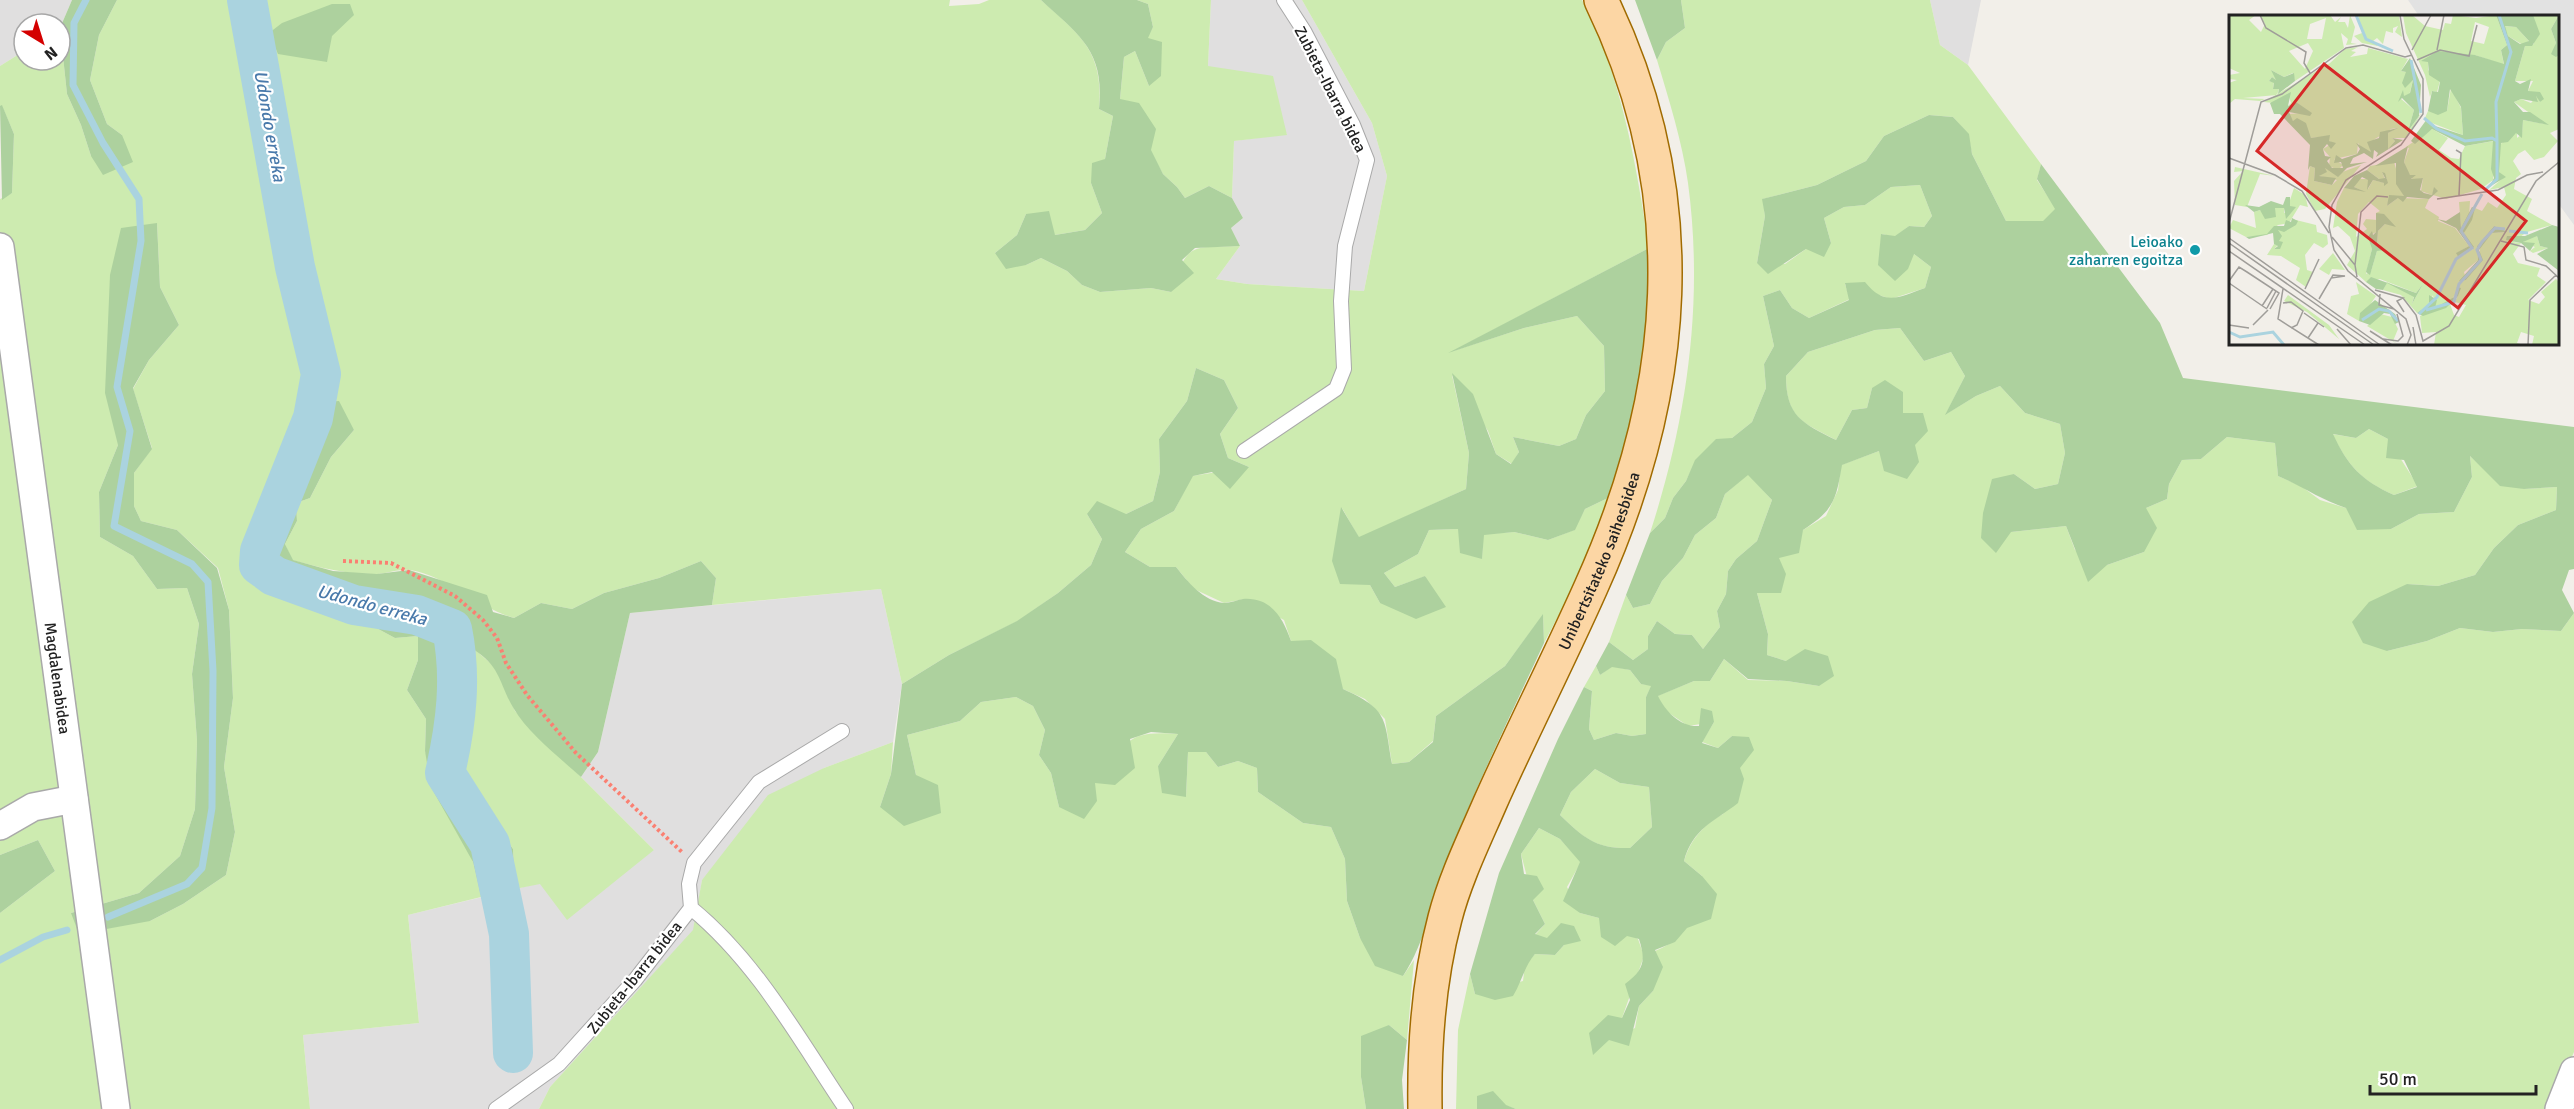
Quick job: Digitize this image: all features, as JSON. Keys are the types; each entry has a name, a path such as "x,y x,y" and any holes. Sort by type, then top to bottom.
{"main road":[{"name":"Unibertsitateko saihesbidea","path":"1425,1109 1431,994 1445,916 1476,834 1593,584 1631,482 1651,414 1663,338 1666,263 1662,206 1652,143 1620,41 1601,0"},
{"name":"Unibertsitateko saihesbidea","path":"1444,1109 1445,1025 1459,940 1474,889 1493,840 1590,631 1627,542 1658,456 1679,355 1683,318 1683,244 1677,179 1664,116 1640,38 1622,0"}],"street":[{"name":"Magdalenabidea","path":"0,247 116,1109"},
{"path":"0,826 33,807 74,799"},
{"path":"2559,1109 2574,1071"}],"lane":[{"name":"Zubieta-Ibarra bidea","path":"1244,451 1336,389 1344,369 1341,301 1345,246 1367,160 1353,125 1304,31 1284,0"},
{"path":"694,864 759,782 842,731"},
{"name":"Zubieta-Ibarra bidea","path":"496,1109 559,1064 635,980 691,908 689,884 694,864"},
{"path":"691,908 720,931 747,961 846,1109"}],"path":[{"path":"343,561 391,563 455,596 483,620 497,638 506,663 527,695 576,753 694,864"}],"shaded area":[{"path":"0,0 72,0 67,12 12,12 12,58 0,66"},
{"path":"1211,0 1302,0 1372,123 1387,176 1364,291 1247,284 1216,279 1240,246 1231,228 1243,218 1232,198 1234,141 1287,134 1208,66"},
{"path":"1930,0 1981,0 1968,65 1940,45"},
{"path":"2408,0 2574,0 2574,225 2559,204 2559,15 2418,15"},
{"path":"881,589 902,684 893,742 824,768 702,880 694,930 550,1087 539,1109 310,1109 303,1035 419,1023 408,915 540,883 654,850 581,777 598,752 630,613"}],"green space":[{"path":"72,0 117,0 99,35 90,80 107,124 122,135 133,162 103,175 91,156 81,125 67,94 65,72 72,72 72,12 67,12"},
{"path":"117,0 950,0 949,6 979,4 989,0 1041,0 1078,35 1086,46 1098,72 1099,109 1113,116 1105,159 1091,183 1102,213 1085,230 1055,235 1026,214 1017,235 995,253 1026,265 1041,258 1067,271 1082,285 1100,292 1151,288 1171,292 1182,264 1193,251 1201,248 1240,246 1216,279 1247,284 1364,291 1387,176 1372,123 1302,0 1582,0 1608,59 1626,121 1649,248 1453,351 1524,328 1577,316 1604,346 1605,391 1586,415 1576,439 1559,446 1513,437 1519,452 1512,464 1496,454 1488,431 1452,375 1469,453 1466,489 1359,538 1342,508 1370,585 1380,603 1426,576 1395,587 1384,573 1418,554 1429,530 1458,529 1482,559 1483,534 1514,532 1548,540 1574,530 1585,509 1612,496 1576,582 1544,643 1543,615 1505,666 1436,716 1433,741 1409,762 1392,764 1385,719 1365,699 1343,689 1291,641 1284,620 1245,599 1224,603 1194,589 1176,567 1150,567 1125,552 1141,529 1174,511 1192,476 1249,467 1228,458 1220,434 1238,408 1224,380 1196,368 1187,401 1159,439 1160,472 1153,501 1126,514 1087,514 1102,539 1091,565 1058,593 1018,621 949,655 902,684 881,589 712,605 716,578 701,561 659,578 604,593 572,609 541,603 514,618 424,573 406,570 378,574 356,573 292,560 285,544 297,521 296,503 310,498 331,457 354,430 301,404 244,557 249,580 321,611 367,623 395,638 418,636 418,660 407,690 426,719 425,751 473,862 481,897 408,915 419,1023 303,1035 310,1109 0,1109 0,913 55,871 38,840 0,855 0,199 12,193 14,134 0,106 0,66 12,58 12,72 65,72 67,94 81,125 91,156 122,135 107,124 90,80 99,35","holes":["157,223 160,287 179,325 149,360 133,389 152,448 134,473 134,506 141,521 177,530 218,568 229,610 233,698 224,767 235,832 226,875 183,904 150,921 71,913 139,893 180,856 195,809 197,741 192,674 199,624 187,588 157,589 133,556 100,537 99,492 118,445"]},
{"path":"1041,0 1137,0 1148,4 1153,27 1148,38 1162,42 1161,76 1149,86 1135,51 1124,57 1120,99 1139,103 1156,129 1151,150 1163,174 1185,198 1209,186 1232,198 1243,218 1231,228 1240,246 1195,248 1182,260 1194,273 1171,292 1151,288 1100,292 1082,285 1067,271 1041,258 1026,265 1006,269 995,253 1017,235 1026,214 1049,211 1055,235 1085,230 1102,213 1091,183 1092,163 1105,159 1113,116 1099,109 1098,73 1087,46"},
{"path":"1137,0 1211,0 1208,66 1273,76 1287,135 1234,141 1232,198 1209,186 1185,198 1163,174 1120,99 1124,57 1135,51 1149,86 1147,38 1153,27 1148,4"},
{"path":"1635,0 1681,0 1685,28 1666,42 1657,60"},
{"path":"1681,0 1930,0 1940,45 1968,65 2041,164 2037,180 2056,209 2044,221 2006,221 1972,154 1968,134 1953,117 1929,115 1884,136 1866,161 1817,185 1763,199 1765,216 1757,263 1785,264 1806,249 1831,243 1824,218 1844,207 1865,205 1891,187 1920,185 1932,216 1924,227 1909,226 1895,237 1882,234 1880,248 1914,254 1931,267 1925,288 1891,299 1845,284 1850,299 1809,318 1792,308 1780,290 1763,296 1774,346 1764,364 1766,388 1752,422 1732,438 1696,460 1686,481 1673,498 1665,518 1650,533 1674,447 1683,404 1693,316 1694,272 1688,183 1679,136 1657,60 1666,42 1685,28"},
{"path":"332,4 350,4 354,15 332,36 327,62 278,54 269,33 282,23"},
{"path":"2,105 14,134 12,193 2,200 0,106"},
{"path":"1929,115 1953,117 1969,134 1972,154 2006,221 2043,221 2055,209 2037,179 2041,164 2160,323 2183,378 2574,427 2574,569 2569,570 2562,590 2574,613 2561,631 2522,629 2493,632 2460,628 2427,641 2387,651 2363,643 2352,622 2369,602 2407,584 2438,586 2475,575 2494,548 2518,525 2556,510 2557,487 2524,489 2500,486 2470,456 2472,477 2454,512 2419,514 2391,529 2357,530 2346,508 2278,476 2275,443 2227,437 2201,459 2182,460 2169,484 2167,499 2146,508 2157,528 2144,552 2107,565 2088,582 2066,526 2011,532 1996,553 1981,538 1983,513 1992,479 2014,474 2035,489 2058,484 2065,453 2060,424 2025,413 2000,386 1976,396 1945,415 1965,376 1951,352 1924,361 1900,328 1875,330 1808,352 1786,376 1789,400 1798,417 1836,440 1852,410 1867,408 1872,388 1885,380 1903,392 1903,413 1923,413 1928,431 1915,445 1919,462 1907,479 1884,471 1879,451 1842,465 1832,503 1821,516 1803,530 1799,553 1779,558 1786,574 1781,593 1757,593 1768,634 1767,655 1786,661 1805,649 1828,656 1834,676 1819,686 1787,681 1748,679 1724,659 1710,681 1694,681 1658,696 1669,713 1692,726 1699,726 1701,708 1712,711 1714,722 1702,743 1718,748 1732,736 1749,737 1754,750 1740,768 1744,779 1738,803 1699,833 1684,861 1702,876 1717,894 1711,919 1687,928 1675,942 1655,950 1663,967 1653,991 1639,1006 1629,1046 1609,1040 1593,1055 1589,1033 1608,1015 1622,1018 1630,1000 1625,984 1636,974 1642,964 1639,939 1627,936 1615,946 1601,937 1599,918 1580,913 1563,901 1580,862 1560,839 1539,828 1521,854 1524,874 1537,876 1544,889 1533,900 1545,924 1535,934 1547,938 1561,923 1574,926 1581,941 1564,945 1555,955 1535,954 1513,996 1495,1000 1475,994 1470,974 1499,873 1558,739 1584,687 1592,691 1589,729 1594,740 1616,733 1632,736 1646,734 1646,697 1651,686 1641,684 1630,670 1612,667 1600,675 1596,666 1609,642 1633,660 1648,649 1648,636 1657,621 1675,634 1692,635 1703,649 1720,627 1717,611 1726,594 1728,571 1736,559 1757,541 1772,500 1748,475 1725,494 1716,518 1695,535 1683,558 1662,581 1650,604 1633,608 1626,595 1650,533 1665,518 1673,498 1686,481 1695,460 1716,439 1732,438 1752,422 1766,388 1764,364 1774,346 1763,296 1780,290 1792,308 1809,318 1849,300 1845,283 1865,282 1879,295 1893,298 1925,288 1931,267 1914,254 1908,269 1895,281 1878,265 1881,234 1895,236 1909,226 1924,227 1932,216 1920,185 1891,187 1865,205 1844,207 1824,218 1831,243 1824,257 1806,249 1768,274 1757,263 1765,216 1762,199 1817,185 1866,161 1884,136","holes":["2369,429 2388,439 2386,458 2404,460 2417,487 2394,495 2373,484 2350,463 2333,434 2356,438","1595,769 1620,783 1649,787 1652,827 1630,848 1599,844 1584,836 1560,815 1571,792"]},
{"path":"157,223 160,287 179,325 149,360 133,388 152,449 134,473 134,506 141,521 177,530 217,568 229,610 233,698 224,767 235,832 226,875 183,904 150,921 79,934 71,913 139,893 180,856 195,809 197,741 192,674 199,624 187,588 157,589 133,556 100,537 99,492 118,445 105,393 110,275 121,228"},
{"path":"1649,248 1648,349 1643,402 1612,496 1585,509 1575,530 1548,540 1514,532 1484,535 1482,559 1460,553 1458,529 1429,530 1418,554 1384,573 1395,587 1425,576 1446,607 1416,619 1380,603 1370,585 1340,584 1332,561 1341,507 1359,537 1466,489 1469,453 1452,373 1473,394 1496,454 1511,464 1519,452 1513,437 1559,446 1576,439 1586,415 1605,391 1604,346 1577,316 1524,328 1448,353"},
{"path":"1900,328 1924,361 1951,352 1965,376 1946,414 1976,396 2000,386 2025,413 2060,424 2065,453 2058,484 2035,489 2014,474 2011,532 2066,526 2075,550 2107,565 2144,552 2146,508 2167,499 2169,484 2182,460 2201,459 2227,437 2275,443 2278,476 2301,486 2320,500 2346,508 2391,529 2419,514 2454,512 2472,477 2470,456 2484,469 2524,489 2557,487 2556,510 2518,525 2494,548 2475,575 2438,586 2407,584 2387,651 2427,641 2460,628 2493,632 2522,629 2561,631 2574,613 2574,1052 2549,1109 1516,1109 1477,1096 1477,1109 1456,1109 1458,1030 1470,974 1475,994 1523,981 1525,965 1535,954 1555,955 1564,945 1535,935 1545,924 1533,900 1521,854 1539,828 1560,839 1581,862 1567,887 1580,913 1599,918 1638,939 1644,956 1622,1018 1609,1040 1635,1028 1639,1006 1653,991 1655,951 1677,938 1693,912 1702,876 1684,861 1687,853 1699,833 1723,814 1740,768 1732,736 1718,748 1702,742 1714,722 1688,726 1666,711 1657,696 1694,681 1710,681 1724,659 1748,680 1787,681 1819,686 1786,661 1767,655 1768,634 1757,593 1778,558 1803,530 1826,516 1838,490 1841,465 1879,451 1902,413 1872,388 1867,408 1852,410 1836,440 1798,417 1789,401 1786,376 1808,352 1875,330"},
{"path":"1196,368 1224,380 1238,408 1220,434 1228,458 1249,467 1230,489 1212,472 1193,476 1174,511 1141,529 1125,552 1150,567 1176,567 1197,590 1209,599 1226,603 1253,599 1268,605 1280,617 1291,641 1311,640 1336,659 1343,689 1358,696 1377,710 1385,726 1392,764 1409,762 1433,742 1436,716 1505,666 1543,614 1544,643 1459,830 1418,949 1403,976 1375,966 1360,938 1347,901 1345,859 1331,827 1303,823 1258,792 1257,768 1238,761 1218,767 1206,752 1188,752 1186,797 1162,793 1158,766 1178,734 1151,732 1130,739 1135,768 1115,785 1095,783 1097,801 1084,819 1059,807 1051,773 1039,755 1045,730 1033,706 1016,697 981,702 960,721 907,735 916,775 938,785 941,813 904,826 880,807 891,774 902,684 949,655 1017,621 1058,593 1091,565 1102,539 1087,514 1097,501 1126,514 1153,501 1160,472 1159,439 1187,401"},
{"path":"339,401 354,430 331,457 310,498 296,503 297,521 285,544 293,560 333,571 377,574 409,570 487,595 493,612 514,618 541,603 572,609 604,593 659,578 701,561 716,578 712,605 630,613 598,752 581,777 527,727 514,709 494,669 473,649 470,677 474,717 465,757 467,783 513,849 515,889 481,897 473,862 431,787 425,751 426,719 407,690 418,660 418,636 395,638 367,623 269,593 249,580 244,557 301,404"},
{"path":"2369,429 2388,439 2418,486 2394,495 2372,484 2350,463 2332,434 2356,438"},
{"path":"1748,474 1772,500 1757,541 1736,559 1728,571 1726,594 1717,611 1720,627 1703,649 1692,635 1675,634 1657,621 1648,636 1648,649 1633,660 1609,642 1626,595 1633,608 1650,604 1662,581 1683,558 1695,535 1716,518 1725,494"},
{"path":"473,648 496,668 515,711 654,850 567,920 540,884 515,889 513,849 467,783 465,757 474,717 470,677"},
{"path":"1596,666 1600,675 1612,666 1630,670 1641,684 1652,685 1646,697 1646,734 1632,736 1616,733 1594,740 1589,729 1592,691 1584,687"},
{"path":"1016,697 1033,706 1045,730 1039,755 1051,773 1059,807 1093,783 1126,744 1133,739 1158,733 1178,734 1158,766 1186,797 1188,752 1206,752 1218,767 1238,761 1257,768 1258,792 1303,823 1331,827 1345,859 1347,901 1360,938 1403,976 1414,960 1407,1040 1389,1025 1361,1077 1366,1109 539,1109 550,1087 693,930 702,880 768,795 824,768 893,742 891,774 880,807 916,775 907,735 960,721 981,702"},
{"path":"1595,769 1620,783 1649,787 1652,827 1630,848 1599,844 1583,836 1560,815 1571,792"},
{"path":"38,840 55,871 0,913 0,855"},
{"path":"1389,1025 1407,1040 1402,1080 1404,1109 1366,1109 1361,1077 1361,1036"},
{"path":"1493,1091 1506,1105 1516,1109 1477,1109 1477,1096"}],"waterway":[{"path":"86,0 74,23 73,85 103,143 139,199 141,241 117,387 130,431 114,526 192,564 208,582 213,671 212,808 202,868 187,884 108,917"},
{"name":"Udondo erreka","path":"247,0 295,267 321,374 313,418 260,551 259,565 274,576 354,605 417,615 452,629 457,683 452,737 445,773 490,844 509,934 513,1053"},
{"path":"0,960 43,937 67,930"}],"place":[{"name":"Leioako zaharren egoitza","path":"2195,250"}]}
